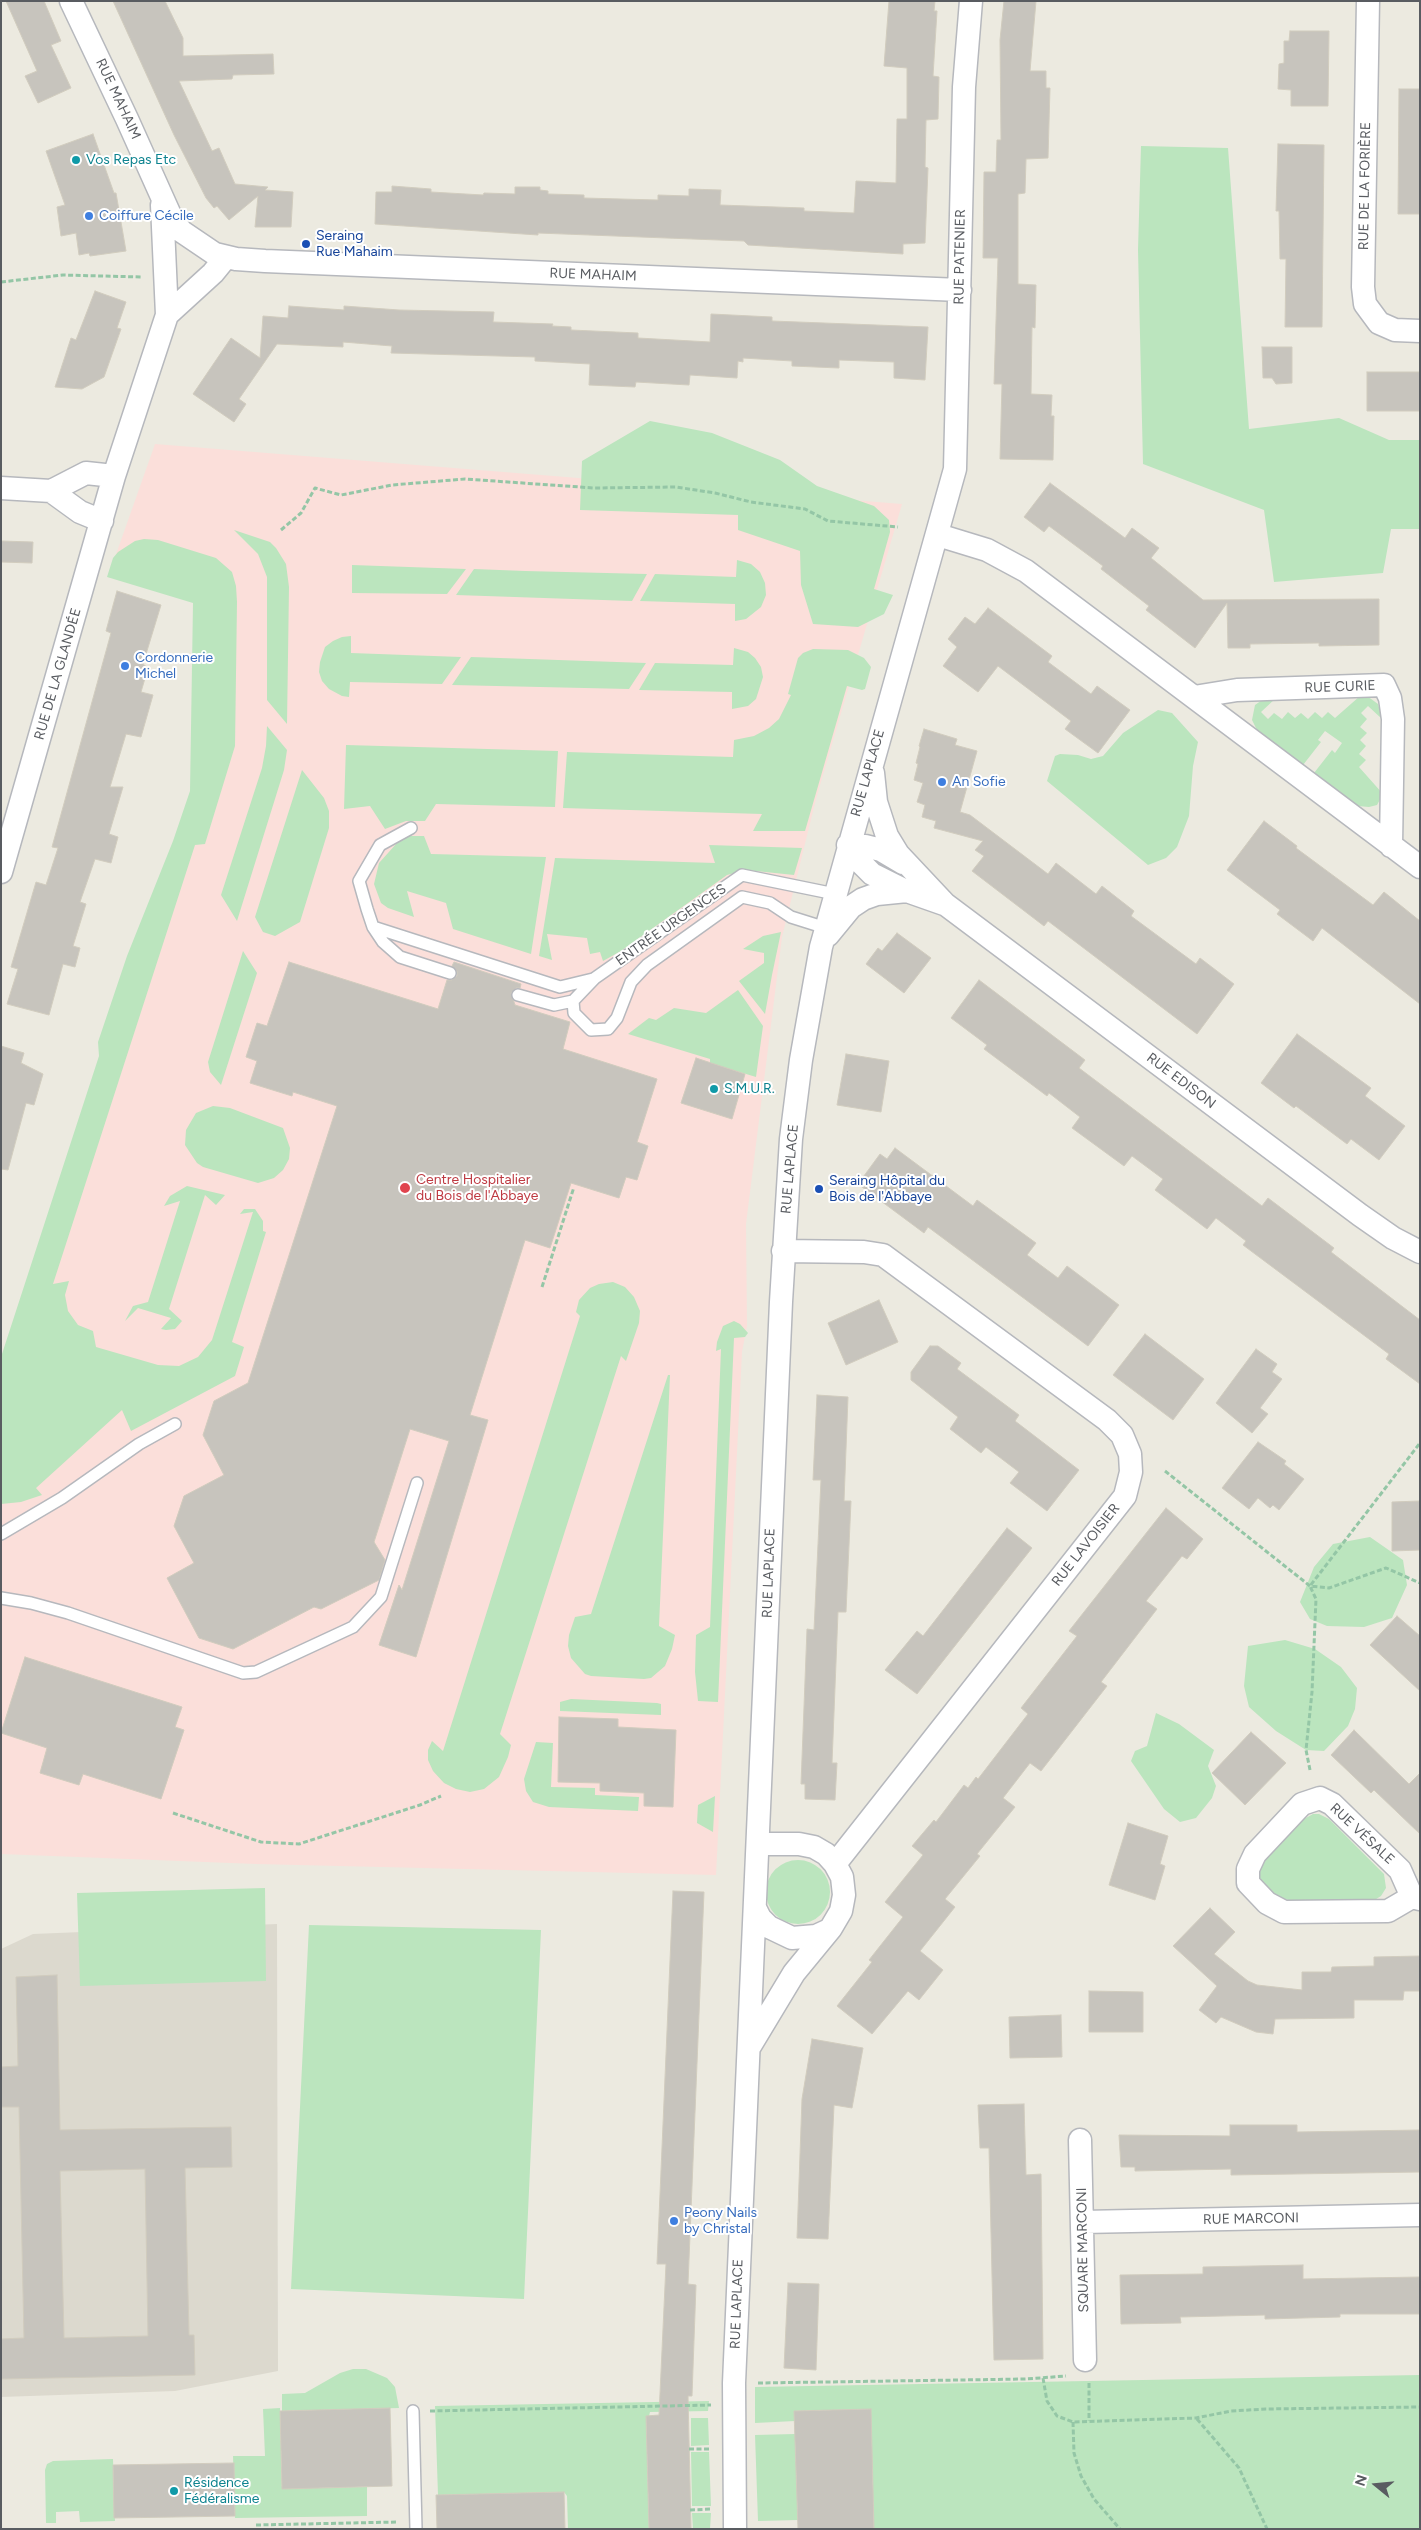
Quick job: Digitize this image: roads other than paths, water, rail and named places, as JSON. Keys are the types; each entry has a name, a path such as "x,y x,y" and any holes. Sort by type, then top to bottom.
{"street":[{"name":"RUE MAHAIM","path":"71,1 127,118 171,217 181,231 196,243 226,257 265,262 960,290"},
{"name":"RUE PATENIER","path":"944,512 955,469 957,444 964,87 971,1"},
{"name":"RUE DE LA FORIÈRE","path":"1368,1 1363,287 1365,304 1379,323 1396,330 1420,331"},
{"name":"RUE MAHAIM","path":"114,476 168,315 162,198"},
{"name":"RUE MAHAIM","path":"168,315 213,273 226,257"},
{"path":"1,488 51,491 86,473 114,476"},
{"name":"RUE DE LA GLANDÉE","path":"1,872 114,476"},
{"path":"51,491 80,512 102,521"},
{"name":"RUE LAPLACE","path":"735,2529 733,2405 784,1251 791,1145 800,1069 824,938 872,758 944,512"},
{"path":"938,535 987,550 1026,571 1420,867"},
{"name":"RUE CURIE","path":"1194,698 1237,690 1384,685 1390,698 1393,719 1391,846"},
{"name":"RUE EDISON","path":"872,758 873,782 880,820 898,854 945,904 1360,1215 1393,1238 1420,1252"},
{"path":"907,891 872,874 850,853 848,845 865,846 880,850 910,868"},
{"name":"RUE EDISON","path":"824,938 839,920 863,899 877,894 907,891 945,904"},
{"name":"RUE LAVOISIER","path":"784,1251 864,1252 883,1255 1107,1420 1122,1436 1130,1454 1131,1472 1124,1496 835,1864"},
{"name":"RUE VÉSALE","path":"1320,1798 1332,1804 1400,1870 1416,1898 1388,1912 1284,1912 1267,1903 1248,1883 1248,1870 1255,1854 1302,1804 1320,1798"},
{"path":"758,1844 799,1844 814,1847 826,1854 835,1864"},
{"name":"RUE LAPLACE","path":"748,2050 794,1973 830,1930 841,1911 844,1895 842,1877 835,1864"},
{"path":"755,1908 760,1918 770,1927 792,1938 816,1936 830,1930"},
{"name":"SQUARE MARCONI","path":"1077,2367 1083,2222 1080,2140"},
{"name":"RUE MARCONI","path":"1083,2222 1420,2215"}],"lane":[{"path":"411,828 380,845 359,880 373,927 383,942 400,957 450,973"},
{"name":"ENTRÉE URGENCES","path":"573,1001 595,978 742,876 835,894"},
{"path":"518,995 554,1005 573,1001 574,1013 591,1030 608,1029 617,1018 631,982 642,971 742,897 770,903 824,938"},
{"path":"373,927 560,987 595,978"},
{"path":"1,1534 62,1498 140,1444 175,1424"},
{"path":"1,1598 31,1603 68,1613 243,1672 256,1672 353,1627 381,1597 417,1483"},
{"path":"413,2411 416,2529"}],"place":[{"name":"Vos Repas Etc","path":"76,160"},
{"name":"Coiffure Cécile","path":"89,216"},
{"name":"Seraing Rue Mahaim","path":"306,244"},
{"name":"Cordonnerie Michel","path":"125,666"},
{"name":"An Sofie","path":"942,782"},
{"name":"S.M.U.R.","path":"714,1089"},
{"name":"Centre Hospitalier du Bois de l'Abbaye","path":"405,1188"},
{"name":"Seraing Hôpital du Bois de l'Abbaye","path":"819,1189"},
{"name":"Peony Nails by Christal","path":"674,2221"},
{"name":"Résidence Fédéralisme","path":"174,2491"}]}
